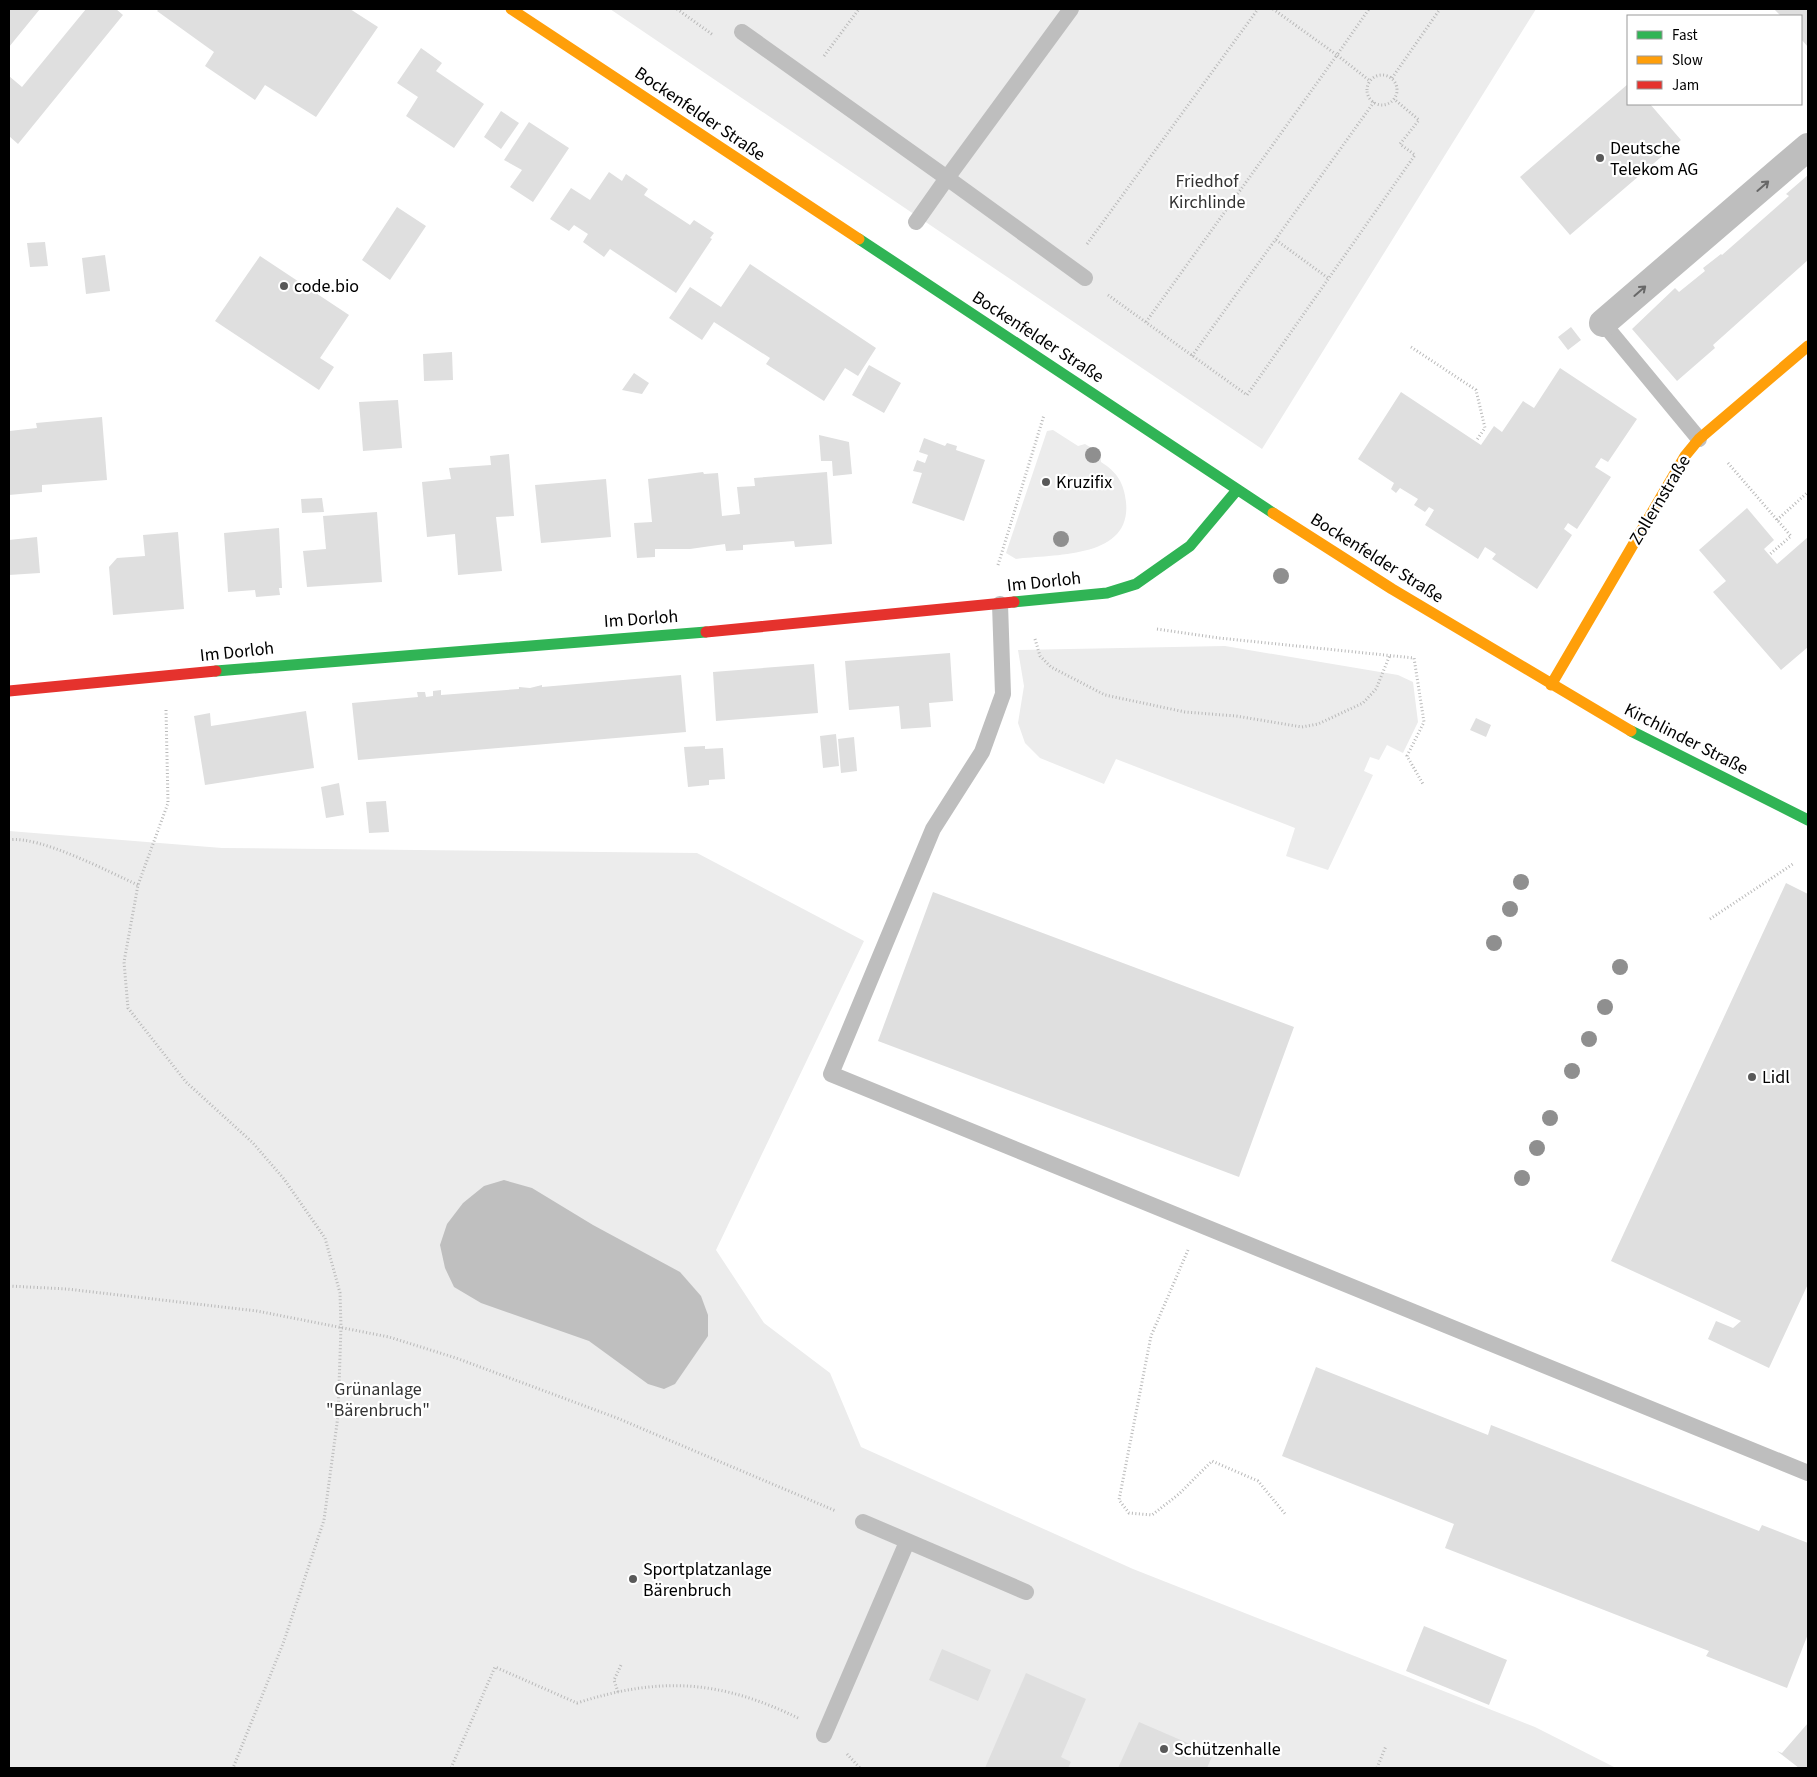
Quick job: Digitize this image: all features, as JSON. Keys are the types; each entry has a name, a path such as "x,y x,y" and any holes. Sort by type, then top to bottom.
{"street":[{"name":"Bockenfelder Straße","path":"511,9 1237,490 1392,589 1551,685"},
{"path":"1602,323 1808,147"},
{"name":"Zollernstraße","path":"1551,685 1685,456 1699,439 1808,346"},
{"name":"Im Dorloh","path":"9,691 299,663 746,628 1107,593 1136,584 1190,546 1237,490"},
{"name":"Kirchlinder Straße","path":"1551,685 1614,723 1808,820"}],"lane":[{"path":"916,222 1071,9"},
{"path":"742,32 1084,278"},
{"path":"1602,323 1699,439"},
{"path":"1000,604 1003,694 982,752 933,829 831,1074 1808,1472"},
{"path":"863,1522 1026,1592"},
{"path":"824,1736 907,1542"}],"path":[{"path":"807,79 859,9"},
{"path":"1070,267 1258,9"},
{"path":"1273,9 1370,81"},
{"path":"1146,322 1369,9"},
{"path":"1392,78 1440,9"},
{"path":"1385,75 1392,78 1397,90 1394,99 1381,105 1374,102 1367,92 1370,81 1376,76 1385,75"},
{"path":"1084,278 1247,395 1415,155 1400,144 1419,120 1394,99"},
{"path":"1192,356 1374,102"},
{"path":"1276,240 1328,278"},
{"path":"1411,347 1476,390 1485,428 1476,441"},
{"path":"998,565 1044,416"},
{"path":"1728,463 1791,536 1770,555"},
{"path":"1777,520 1808,492"},
{"path":"1157,629 1414,658 1424,722 1407,756 1423,784"},
{"path":"1035,639 1040,656 1051,667 1105,695 1184,712 1236,716 1302,727 1318,724 1362,703 1376,689 1390,655"},
{"path":"165,677 168,803 138,885 124,962 128,1008 186,1082 252,1143 284,1178 325,1238 340,1293 342,1327 338,1416 324,1520 284,1641 233,1768"},
{"path":"9,840 40,844 85,861 138,885"},
{"path":"1710,919 1793,864"},
{"path":"1199,1224 1151,1336 1119,1500 1129,1513 1152,1514 1180,1494 1212,1461 1258,1481 1286,1515"},
{"path":"9,1286 67,1289 258,1310 389,1337 446,1355 599,1412 863,1522"},
{"path":"618,1692 614,1680 622,1663"},
{"path":"451,1768 495,1668 577,1703 618,1692 654,1686 711,1688 764,1701 807,1722 843,1750 860,1768"},
{"path":"1377,1768 1386,1746"}],"green space":[{"name":"Friedhof Kirchlinde","path":"610,9 1536,9 1262,449"},
{"path":"1053,430 1078,446 1085,444 1100,453 1101,462 1115,474 1124,489 1126,502 1125,521 1117,534 1104,544 1088,550 1070,554 1016,559 1006,553 1047,431"},
{"path":"1225,646 1398,675 1413,682 1418,722 1403,753 1387,745 1379,760 1370,757 1364,771 1373,775 1328,870 1286,856 1295,828 1116,759 1104,784 1040,758 1025,743 1018,723 1024,686 1018,650"},
{"name":"Grünanlage \"Bärenbruch\"","path":"9,831 222,848 697,853 864,941 716,1250 764,1323 830,1373 861,1447 1133,1569 1535,1727 1616,1768 9,1768"}],"shaded area":[{"path":"504,1180 532,1188 593,1225 680,1272 701,1296 708,1315 708,1336 675,1384 664,1389 648,1384 589,1341 481,1303 454,1287 445,1268 440,1245 447,1224 463,1203 484,1186"}],"building":[{"path":"9,9 40,9 9,47"},
{"path":"86,9 116,9 123,15 18,144 9,136 9,76 22,87"},
{"path":"159,9 350,9 378,27 316,117 265,85 255,100 205,66 214,52 157,11"},
{"path":"1774,9 1808,9 1808,47 1802,40 1802,15 1780,15"},
{"path":"421,48 442,63 436,71 484,104 454,148 406,116 418,97 397,83"},
{"name":"Deutsche Telekom AG","path":"1627,85 1627,105 1651,105 1681,140 1570,235 1520,177"},
{"path":"501,111 519,123 501,149 484,137"},
{"path":"529,122 569,148 533,202 510,187 522,170 504,160"},
{"path":"609,172 622,181 626,174 648,189 644,195 690,225 694,220 714,233 710,238 712,239 676,293 610,249 604,257 583,242 588,234 574,225 569,231 550,219 571,188 590,200"},
{"path":"1808,175 1808,260 1713,345 1715,348 1677,381 1632,329 1675,288 1679,292 1705,271 1703,268 1722,255 1789,196 1786,194"},
{"path":"397,207 426,226 390,280 362,260"},
{"path":"45,242 48,266 30,267 27,243"},
{"path":"105,255 110,291 86,294 82,258"},
{"path":"260,256 349,315 320,358 334,367 319,390 215,321"},
{"path":"750,264 876,348 858,376 845,368 824,401 766,364 770,358 714,322 702,340 669,318 690,287 721,307"},
{"path":"1571,327 1581,340 1568,350 1558,337"},
{"path":"452,352 453,380 424,381 423,354"},
{"path":"869,365 901,383 884,413 852,395"},
{"path":"1560,368 1637,419 1608,462 1601,458 1595,467 1611,477 1577,529 1568,523 1564,529 1572,535 1537,589 1492,559 1496,554 1485,547 1478,559 1425,525 1434,510 1429,507 1425,512 1414,505 1418,499 1400,488 1396,493 1391,489 1394,483 1358,459 1401,392 1481,445 1494,426 1502,432 1523,401 1534,408"},
{"path":"634,373 649,383 642,394 622,390"},
{"path":"398,400 402,448 363,451 359,402"},
{"path":"102,417 107,480 42,485 42,492 9,495 9,431 37,428 36,423"},
{"path":"819,435 849,442 852,474 833,476 832,461 821,461"},
{"path":"924,438 945,446 947,443 957,446 956,450 985,460 964,521 912,503 922,473 913,471 917,460 925,463 928,455 919,452"},
{"path":"509,454 514,516 496,517 502,571 458,575 455,534 427,537 422,482 451,479 449,468 491,465 490,456"},
{"path":"703,472 704,474 718,473 722,516 740,514 737,487 755,486 754,478 827,472 832,544 795,547 794,541 743,545 743,550 726,551 725,544 690,549 655,549 655,557 637,558 634,523 652,522 648,479"},
{"path":"606,479 611,537 541,543 535,485"},
{"path":"322,498 324,512 302,513 301,499"},
{"path":"1747,508 1774,540 1764,549 1777,564 1808,537 1808,647 1781,670 1713,592 1726,581 1699,550"},
{"path":"377,512 382,582 307,587 303,551 326,549 323,516"},
{"path":"279,528 282,588 279,588 280,595 256,597 255,590 228,592 224,533"},
{"path":"178,532 184,609 113,615 109,567 117,558 145,556 143,535"},
{"path":"37,537 40,573 9,575 9,540"},
{"path":"950,653 953,701 929,703 931,727 901,729 899,706 849,710 845,661"},
{"path":"814,664 818,713 716,721 713,672"},
{"path":"681,675 686,732 358,760 352,703 418,697 417,692 425,692 426,697 433,696 433,691 441,690 441,695 519,689 519,687 530,688 542,685 542,687"},
{"path":"306,711 314,768 205,785 194,716 210,713 211,726"},
{"path":"1476,718 1491,725 1486,737 1470,730"},
{"path":"836,734 839,766 823,768 820,736"},
{"path":"854,737 857,771 841,773 838,739"},
{"path":"705,746 705,749 723,748 725,779 709,780 709,785 688,787 684,747"},
{"path":"339,783 344,815 326,818 321,787"},
{"path":"386,801 389,832 369,833 366,802"},
{"name":"Lidl","path":"1786,883 1808,894 1808,1284 1769,1368 1708,1339 1716,1321 1733,1328 1741,1321 1611,1261"},
{"path":"933,892 1294,1027 1239,1177 878,1041"},
{"path":"1316,1367 1488,1435 1491,1425 1759,1531 1762,1525 1808,1543 1808,1634 1787,1688 1706,1656 1709,1651 1445,1548 1454,1524 1282,1456"},
{"path":"1424,1626 1507,1660 1489,1705 1406,1671"},
{"path":"942,1649 991,1670 978,1701 929,1680"},
{"path":"1026,1673 1086,1699 1061,1757 1071,1762 1068,1768 985,1768"},
{"name":"Schützenhalle","path":"1139,1722 1213,1754 1207,1768 1118,1768"},
{"path":"1808,1723 1808,1768 1799,1768 1777,1751 1782,1753"}],"traffic: fast":[{"path":"859,239 1273,513"},
{"path":"1014,602 1107,593 1136,584 1190,546 1237,490"},
{"path":"216,671 706,632"},
{"path":"1631,731 1808,820"}],"traffic: slow":[{"path":"511,9 859,239"},
{"path":"1551,685 1685,456 1699,439 1808,346"},
{"path":"1273,513 1392,589 1631,731"}],"traffic: jam":[{"path":"706,632 1014,602"},
{"path":"9,691 216,671"}],"place":[{"name":"Deutsche Telekom AG","path":"1600,158"},
{"name":"code.bio","path":"284,286"},
{"name":"Kruzifix","path":"1046,482"},
{"name":"Lidl","path":"1752,1077"},
{"name":"Sportplatzanlage Bärenbruch","path":"633,1579"},
{"name":"Schützenhalle","path":"1164,1749"}]}
